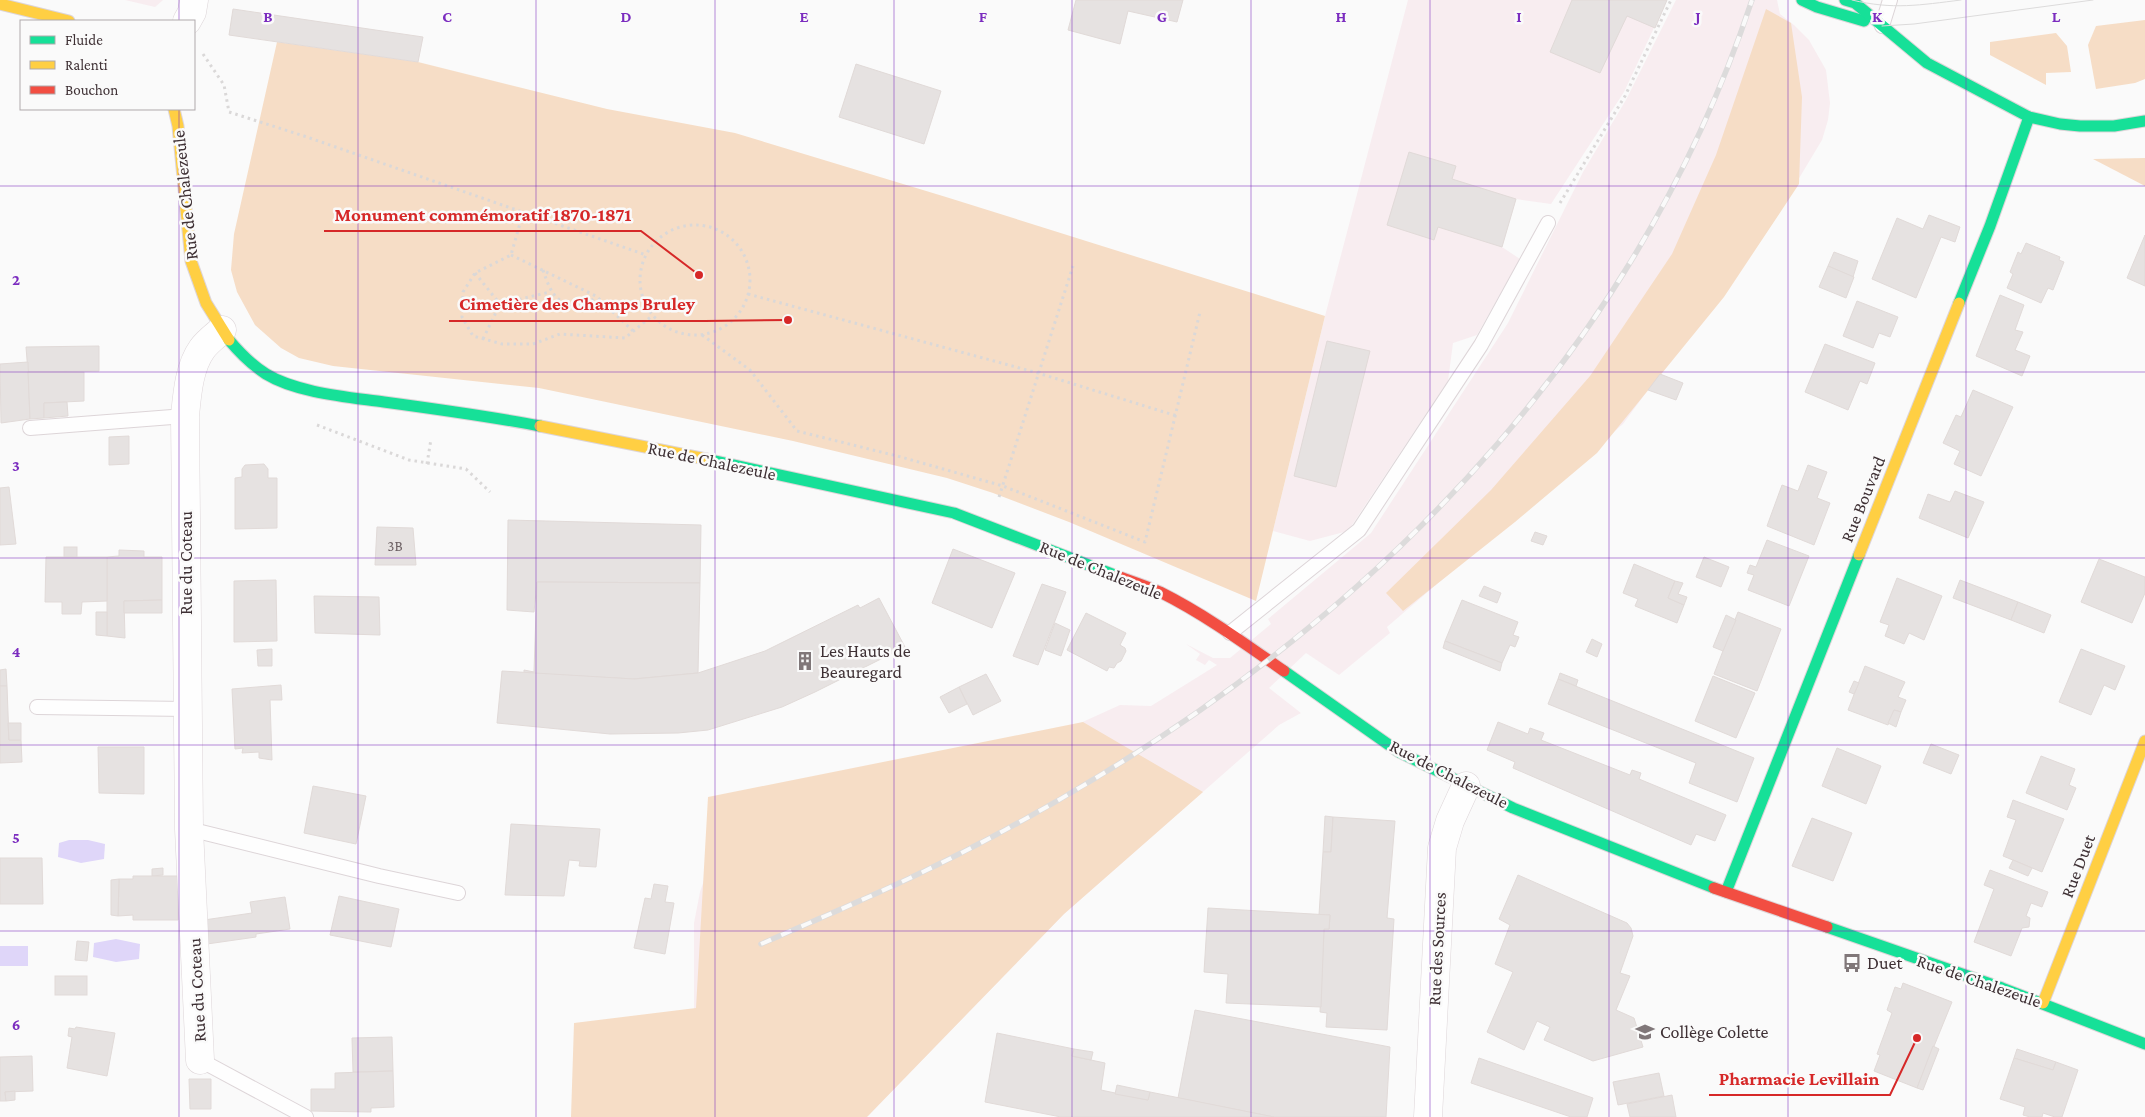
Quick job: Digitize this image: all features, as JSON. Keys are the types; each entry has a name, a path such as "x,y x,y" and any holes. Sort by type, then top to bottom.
{"street":[{"path":"188,20 192,12 194,0"},
{"path":"1802,0 1818,7 1882,26"},
{"path":"1845,0 1855,4 1927,63 2029,117 2060,124 2080,126 2114,126 2145,121"},
{"path":"0,4 65,20"},
{"name":"Rue de Chalezeule","path":"174,110 178,126 191,261 206,303 222,330 240,353 266,374 299,387 330,394 492,417 617,441 954,513 1159,592 1230,633 1399,752 1513,808 1726,892 2043,1004 2145,1044"},
{"name":"Rue Bouvard","path":"1726,892 1990,226 2029,117"},
{"name":"Rue du Coteau","path":"200,1060 187,709 185,416 186,399 196,360 203,348 222,330"},
{"name":"Rue Duet","path":"2043,1004 2145,740"},
{"name":"Rue des Sources","path":"1428,1117 1442,848 1450,821 1466,786"}],"lane":[{"path":"1882,26 1890,0"},
{"path":"1230,633 1359,530 1481,345 1548,223"},
{"path":"30,428 185,416"},
{"path":"37,706 187,709"},
{"path":"190,829 379,876 458,893"},
{"name":"Rue du Coteau","path":"200,1060 306,1117"}],"path":[{"path":"1548,223 1625,96 1671,0"},
{"path":"203,54 224,84 229,112 304,136 646,255"},
{"path":"523,213 510,255 475,273 463,292 462,317 472,336 502,344 533,344 560,334 625,338 652,316"},
{"path":"696,225 713,228 729,236 742,250 749,268 748,294 745,304 735,319 720,330 702,335 683,335 666,328 652,316 643,300 639,282 641,264 646,255 649,248 662,235 678,227 696,225"},
{"path":"510,255 596,296 634,331"},
{"path":"998,498 1073,266"},
{"path":"543,270 550,292 566,305 585,308 596,296"},
{"path":"475,273 500,304"},
{"path":"500,304 550,292"},
{"path":"748,294 1038,373 1177,416"},
{"path":"483,339 500,304"},
{"path":"702,335 750,370 797,431 901,457 1003,486 1145,542 1177,416 1200,312"},
{"path":"311,423 372,448 409,460 466,469 490,492"},
{"path":"427,464 432,436"}],"shaded area":[{"path":"125,0 163,0 155,7"},
{"path":"1408,0 1667,0 1624,92 1551,204 1516,199 1502,247 1520,259 1477,335 1453,343 1448,381 1348,531 1310,541 1273,531 1325,316"},
{"path":"1676,0 1777,0 1780,14 1809,40 1826,70 1830,103 1828,120 1822,140 1798,180 1623,424 1387,627 1390,633 1339,675 1306,653 1269,688 1301,713 1279,725 1064,914 867,1117 694,1117 694,923 700,892 711,860 1023,749 1120,705 1151,706 1217,665 1209,660 1205,665 1196,660 1200,654 1186,644 1213,658 1230,658 1271,624 1268,619 1371,533 1508,323 1583,172 1626,100"},
{"path":"1766,9 1791,23 1802,97 1799,184 1724,297 1597,453 1515,522 1403,611 1386,593 1491,490 1590,376 1672,254 1716,155"},
{"path":"2145,20 2145,79 2135,83 2096,89 2088,45 2096,26"},
{"path":"2056,33 2067,46 2071,72 2046,73 2046,85 1990,55 1990,42"},
{"path":"277,42 418,62 607,109 735,133 1325,316 1256,601 1069,522 947,478 793,441 539,388 333,366 299,358 281,348 255,325 237,292 231,270 234,234"},
{"path":"2145,158 2145,186 2093,159"},
{"path":"1083,722 1203,792 1064,914 867,1117 571,1117 574,1023 696,1008 708,797"},
{"path":"69,840 88,840 105,844 104,859 81,863 58,857 59,843"},
{"path":"116,939 140,944 139,959 116,962 93,957 94,943"},
{"path":"0,946 28,946 28,966 0,966"}],"building":[{"path":"1076,0 1183,0 1177,22 1128,11 1120,44 1068,30"},
{"path":"1572,0 1667,0 1655,28 1627,16 1600,73 1550,52"},
{"path":"233,9 423,37 418,62 229,35"},
{"path":"856,64 941,91 924,144 839,117"},
{"path":"1409,152 1456,166 1452,179 1516,199 1502,247 1438,227 1434,240 1387,225"},
{"path":"1929,215 1960,227 1955,242 1941,237 1916,298 1872,279 1897,218 1923,229"},
{"path":"2145,235 2145,286 2127,278"},
{"path":"2026,243 2060,257 2059,260 2064,262 2053,290 2048,288 2041,303 2007,288 2013,274 2010,272 2018,252 2021,254"},
{"path":"1834,252 1858,261 1853,277 1828,266"},
{"path":"1828,266 1854,277 1846,298 1819,287"},
{"path":"2000,295 2024,305 2015,330 2023,332 2015,350 2030,356 2022,376 1976,356"},
{"path":"1857,301 1898,317 1890,337 1879,333 1873,348 1843,336"},
{"path":"1327,341 1370,351 1336,487 1294,476"},
{"path":"1825,344 1875,363 1867,384 1860,381 1848,410 1805,392"},
{"path":"99,346 99,371 28,372 26,347"},
{"path":"28,362 30,419 1,423 0,364"},
{"path":"28,372 84,372 84,401 44,403 44,418 30,419"},
{"path":"1660,374 1683,383 1676,400 1648,390"},
{"path":"1973,390 2013,407 1981,476 1954,464 1960,451 1943,443 1956,415 1961,417"},
{"path":"67,402 68,416 44,418 44,403"},
{"path":"129,436 129,464 109,465 109,437"},
{"path":"264,464 268,469 268,478 277,478 277,528 235,529 235,478 242,477 242,469 245,465"},
{"path":"1808,465 1827,472 1817,498 1830,503 1814,545 1767,526 1782,485 1798,491"},
{"path":"9,487 16,544 0,545 0,488"},
{"path":"1955,491 1984,502 1968,538 1919,518 1928,494 1950,502"},
{"path":"508,520 701,525 700,583 537,582 534,612 507,610"},
{"path":"377,527 413,528 416,565 375,565"},
{"path":"1535,532 1547,536 1543,545 1531,541"},
{"path":"1767,540 1809,556 1789,606 1748,590 1754,575 1747,573 1750,565 1756,567"},
{"path":"64,547 77,547 77,557 64,557"},
{"path":"953,549 1015,573 992,628 932,603"},
{"path":"119,550 144,551 144,557 162,557 162,600 124,601 125,638 107,636 107,557 119,556"},
{"path":"46,557 107,557 107,601 82,602 81,614 62,614 62,602 45,602"},
{"path":"1704,557 1729,567 1721,587 1696,577"},
{"path":"2099,559 2145,577 2145,593 2132,623 2081,602"},
{"path":"1634,564 1675,581 1668,598 1684,605 1677,623 1635,606 1638,599 1623,593"},
{"path":"1897,578 1942,596 1924,640 1909,633 1904,644 1885,636 1889,625 1880,622"},
{"path":"276,580 277,641 234,642 234,581"},
{"path":"1960,580 2018,602 2011,620 1953,598"},
{"path":"1675,581 1683,583 1678,594 1687,597 1684,605 1668,598"},
{"path":"537,582 700,583 698,673 634,679 524,673 524,670 534,672"},
{"path":"1042,584 1066,592 1038,665 1013,656"},
{"path":"1484,586 1501,593 1497,603 1479,596"},
{"path":"314,596 379,597 380,635 315,633"},
{"name":"Les Hauts de Beauregard","path":"879,598 905,647 782,707 708,730 678,733 610,734 497,723 502,671 634,679 698,673 765,651 858,605 860,608"},
{"path":"162,600 162,613 124,613 124,601"},
{"path":"1462,600 1518,622 1513,635 1519,637 1515,647 1510,645 1502,663 1445,641"},
{"path":"2018,602 2051,615 2044,633 2011,620"},
{"path":"96,612 107,612 107,636 96,635"},
{"path":"1738,612 1781,629 1757,691 1714,674"},
{"path":"1086,613 1126,633 1120,645 1126,651 1121,661 1114,668 1109,667 1107,671 1067,650"},
{"path":"1726,615 1736,620 1723,651 1713,647"},
{"path":"1055,623 1070,630 1061,656 1045,650"},
{"path":"1592,639 1602,644 1597,657 1586,652"},
{"path":"1445,641 1502,663 1500,671 1443,648"},
{"path":"272,649 272,666 258,666 257,650"},
{"path":"2081,649 2125,666 2115,690 2104,685 2091,715 2059,702"},
{"path":"1865,666 1905,682 1898,697 1906,700 1901,712 1894,710 1888,725 1848,710"},
{"path":"6,669 7,686 0,686 0,670"},
{"path":"1560,673 1578,680 1576,686 1558,679"},
{"path":"986,674 1001,701 973,715 959,687"},
{"path":"1713,676 1755,693 1736,738 1695,721"},
{"path":"1558,679 1754,758 1737,802 1689,783 1696,763 1548,704"},
{"path":"1854,681 1859,683 1854,694 1849,692"},
{"path":"281,685 282,700 270,700 272,760 259,758 259,752 242,753 243,748 235,749 232,689"},
{"path":"0,686 7,686 9,740 21,740 22,762 0,763"},
{"path":"959,687 967,704 949,713 940,697"},
{"path":"1894,710 1901,712 1896,727 1888,723"},
{"path":"1498,722 1528,734 1530,728 1544,733 1541,740 1630,775 1632,770 1641,773 1639,779 1726,815 1715,841 1696,834 1691,845 1513,768 1515,762 1487,750"},
{"path":"8,723 21,723 21,740 9,740"},
{"path":"1931,744 1959,755 1951,774 1923,763"},
{"path":"98,747 144,747 144,794 99,793"},
{"path":"1837,748 1881,766 1866,804 1822,786"},
{"path":"2041,756 2075,769 2069,785 2076,788 2067,810 2026,793"},
{"path":"313,786 366,796 356,844 304,833"},
{"path":"2013,800 2064,819 2042,872 2003,856 2016,820 2007,817"},
{"path":"1325,816 1333,817 1331,852 1323,852"},
{"path":"1333,817 1395,821 1387,918 1394,919 1387,1030 1326,1027 1327,1013 1320,1012 1324,929 1329,929 1330,915 1319,915 1323,852 1331,852"},
{"path":"1812,818 1852,833 1833,881 1792,866"},
{"path":"511,824 600,829 596,867 579,866 580,861 569,860 564,896 505,895"},
{"path":"0,858 42,858 43,904 0,904"},
{"path":"2013,860 2032,868 2028,876 2009,868"},
{"path":"163,868 163,875 152,876 152,869"},
{"path":"1990,870 2048,892 2042,907 2031,903 2026,916 2030,918 2029,927 2022,928 2011,956 1974,942 1994,889 1984,885"},
{"path":"1518,875 1627,923 1631,928 1633,936 1620,973 1630,976 1616,1010 1634,1018 1643,1047 1593,1061 1544,1040 1550,1027 1537,1021 1524,1050 1487,1032 1513,972 1495,964 1510,925 1499,919"},
{"path":"133,876 178,876 178,920 133,920 133,915 118,916 119,879 133,879"},
{"path":"119,879 118,916 111,915 111,880"},
{"path":"654,884 668,886 665,902 674,903 665,954 634,948 645,898 651,899"},
{"path":"339,896 399,909 391,947 330,935"},
{"path":"285,897 290,929 256,934 256,937 207,944 204,920 252,913 250,902"},
{"path":"1208,908 1330,915 1329,929 1324,929 1321,1007 1226,1003 1228,974 1204,972"},
{"path":"77,941 89,942 87,961 75,960"},
{"path":"55,976 87,976 87,995 55,995"},
{"path":"1903,983 1952,1002 1917,1088 1874,1071 1880,1055 1877,1054 1892,1013 1887,1010 1895,987 1901,989"},
{"path":"1195,1010 1390,1047 1386,1117 1274,1117 1178,1098"},
{"path":"76,1027 115,1033 107,1076 67,1068 72,1037 68,1036 69,1028 75,1029"},
{"path":"997,1033 1074,1049 1072,1056 1105,1063 1101,1090 1148,1100 1150,1092 1274,1117 1061,1117 985,1102"},
{"path":"392,1037 393,1071 353,1072 352,1038"},
{"path":"1933,1046 1939,1049 1923,1090 1917,1088"},
{"path":"1074,1049 1093,1052 1091,1060 1072,1056"},
{"path":"2017,1049 2056,1062 2053,1070 2014,1058"},
{"path":"32,1056 33,1091 5,1092 6,1101 0,1101 0,1057"},
{"path":"1479,1058 1593,1098 1587,1117 1571,1117 1471,1083"},
{"path":"2014,1058 2053,1070 2056,1062 2078,1070 2062,1117 2043,1113 2042,1117 2023,1115 2025,1107 2000,1099"},
{"path":"393,1071 394,1107 371,1108 371,1112 311,1111 311,1089 335,1089 335,1073"},
{"path":"1659,1073 1664,1096 1618,1105 1613,1082"},
{"path":"189,1079 211,1079 211,1109 190,1109"},
{"path":"1117,1085 1150,1092 1148,1100 1115,1094"},
{"path":"15,1091 15,1100 6,1101 5,1092"},
{"path":"1672,1095 1676,1117 1630,1117 1627,1104"}],"tram line":[{"path":"1852,0 1894,6 1961,0"},
{"path":"1882,26 1914,24 2093,0"}],"railway":[{"path":"761,944 892,887 959,854 1033,815 1104,773 1212,701 1315,623 1410,537 1498,444 1577,343 1646,236 1705,121 1752,0"}],"traffic: fast":[{"path":"1802,0 1817,7 1864,21"},
{"path":"1845,0 1855,3 1927,63 2029,117 2060,124 2080,126 2114,126 2145,121"},
{"path":"1959,303 1990,226 2029,117"},
{"path":"229,340 256,367 266,374 293,386 339,396 540,426"},
{"path":"711,460 954,513 1117,576"},
{"path":"1726,892 1859,555"},
{"path":"1284,671 1399,752 1513,808 1714,888"},
{"path":"1827,927 2002,988 2145,1044"}],"traffic: slow":[{"path":"0,4 65,20"},
{"path":"174,110 178,126 191,261 206,303 229,340"},
{"path":"1859,555 1959,303"},
{"path":"540,426 711,460"},
{"path":"2043,1003 2145,741"}],"traffic: jam":[{"path":"1117,576 1160,592 1192,610 1224,629 1284,671"},
{"path":"1714,888 1827,927"}],"place":[{"name":"Monument commémoratif 1870-1871","path":"699,275"},
{"name":"Cimetière des Champs Bruley","path":"788,320"},
{"name":"Les Hauts de Beauregard","path":"805,661"},
{"name":"Duet","path":"1852,963"},
{"name":"Collège Colette","path":"1645,1032"},
{"name":"Pharmacie Levillain","path":"1917,1038"}]}
